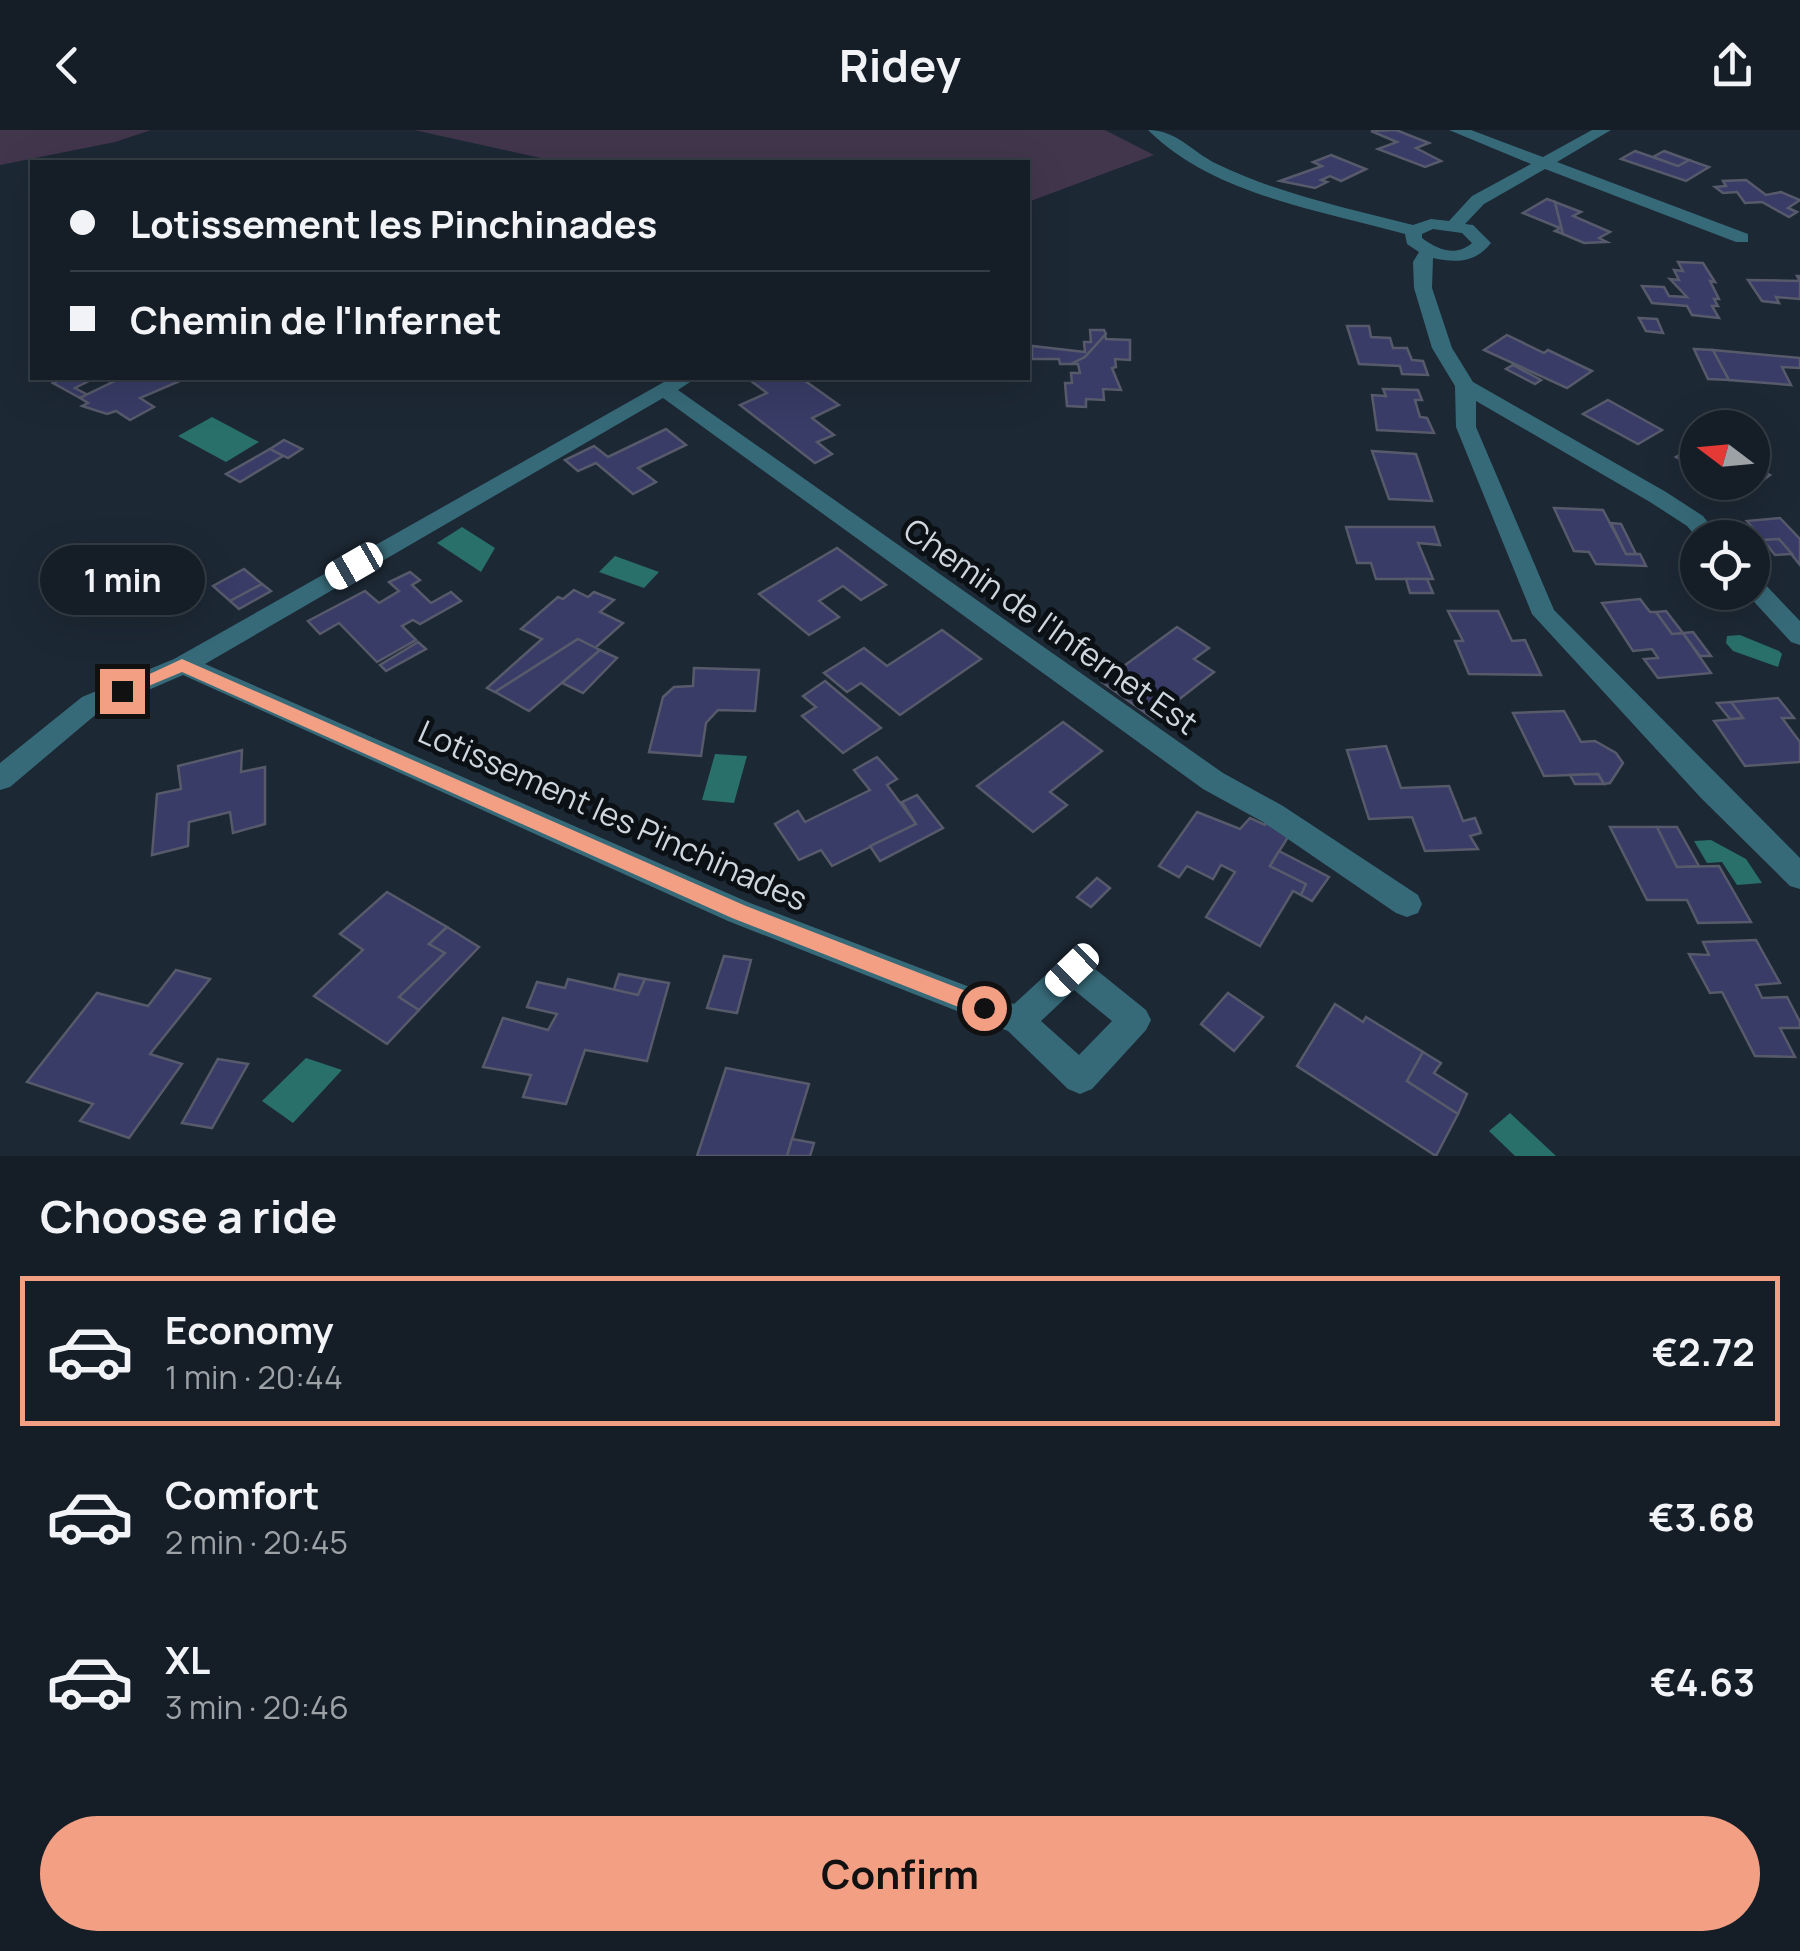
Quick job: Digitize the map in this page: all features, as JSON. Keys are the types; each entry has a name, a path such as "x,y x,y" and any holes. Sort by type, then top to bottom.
{"street":[{"path":"1156,130 1208,166 1268,191 1414,232 1432,224 1454,226 1476,235 1482,244 1478,251 1463,256 1428,251 1413,240 1414,232"},
{"path":"1457,130 1742,238"},
{"path":"1454,226 1478,200 1604,130"},
{"path":"1428,251 1422,262 1423,288 1442,348 1465,386 1694,520"},
{"name":"Chemin de l'Infernet Est","path":"0,779 91,704 182,665 674,384 1213,781 1274,814 1407,904"},
{"path":"1465,386 1466,427 1544,614 1711,790 1800,877"},
{"path":"1770,604 1800,636"},
{"name":"Lotissement les Pinchinades","path":"182,665 739,912 1019,1021"}],"shaded area":[{"path":"0,130 151,130 115,142 0,165"},
{"path":"414,130 1105,130 1154,155 1030,201 1030,160 550,160"},
{"path":"212,417 259,442 226,462 178,436"},
{"path":"462,527 495,548 481,572 437,543"},
{"path":"615,556 659,572 644,588 599,572"},
{"path":"1740,635 1779,651 1782,654 1778,667 1733,651 1726,643 1727,636"},
{"path":"715,754 747,756 734,803 702,800"},
{"path":"1711,840 1746,859 1762,883 1737,885 1722,862 1707,863 1694,841"},
{"path":"306,1058 342,1070 293,1123 262,1101"},
{"path":"1510,1113 1556,1156 1515,1156 1489,1131"}],"building":[{"path":"1396,130 1429,143 1416,148 1441,161 1425,167 1378,149 1397,142 1371,131"},
{"path":"1635,151 1678,166 1689,160 1709,167 1686,181 1621,159"},
{"path":"1664,151 1689,160 1678,166 1653,157"},
{"path":"1331,155 1366,169 1341,181 1330,176 1315,188 1280,181 1322,166 1313,162"},
{"path":"1746,180 1766,195 1781,192 1800,200 1788,208 1797,212 1789,217 1762,202 1745,203 1737,192 1723,193 1715,187 1726,186 1723,181"},
{"path":"1547,199 1555,202 1563,234 1555,231 1560,228 1523,213"},
{"path":"1555,202 1581,212 1573,216 1610,232 1599,238 1607,242 1584,243 1563,234"},
{"path":"1678,262 1703,263 1715,282 1710,281 1719,299 1714,299 1718,306 1712,306 1719,318 1692,315 1687,306 1652,303 1642,286 1664,287 1669,296 1687,297 1670,279 1679,280 1674,270 1683,271"},
{"path":"1748,280 1800,281 1800,299 1776,297 1779,303 1762,301"},
{"path":"1639,318 1657,319 1663,333 1646,331"},
{"path":"1347,326 1369,326 1371,337 1390,338 1393,348 1407,348 1412,360 1423,361 1428,375 1402,374 1400,366 1359,364"},
{"path":"1090,330 1104,330 1106,334 1085,357 1071,364 1060,364 1059,359 1032,359 1032,346 1085,352 1084,342 1091,342"},
{"path":"1105,335 1106,339 1130,340 1130,360 1115,359 1116,367 1112,368 1121,390 1103,389 1104,400 1086,399 1086,407 1067,406 1065,383 1072,383 1071,373 1080,373 1078,364 1071,364 1085,357"},
{"path":"1507,335 1592,371 1567,388 1484,350"},
{"path":"1694,349 1713,350 1729,380 1708,379"},
{"path":"1713,350 1800,358 1800,368 1782,367 1791,385 1729,380"},
{"path":"1513,365 1541,380 1535,384 1506,369"},
{"path":"91,380 75,388 88,395 80,398 53,383"},
{"path":"117,380 180,381 140,398 154,407 130,420 116,411 107,414 82,406 88,403 80,398"},
{"path":"750,380 804,380 839,405 812,418 834,435 817,442 832,454 815,463 740,405 767,393"},
{"path":"1383,389 1418,390 1422,400 1415,400 1420,417 1427,418 1434,433 1377,430 1372,395 1386,396"},
{"path":"1608,400 1662,430 1638,444 1583,414"},
{"path":"666,429 686,445 638,468 656,482 633,494 596,463 578,471 565,460 594,446 608,457"},
{"path":"284,440 302,449 288,458 270,449"},
{"path":"270,449 283,456 240,482 226,474"},
{"path":"1372,451 1416,454 1432,501 1389,499"},
{"path":"1554,508 1603,510 1626,554 1640,554 1646,566 1596,564 1589,552 1574,551"},
{"path":"1780,518 1800,539 1800,565 1779,539 1770,540 1770,520 1758,520"},
{"path":"1611,523 1621,524 1636,554 1626,554"},
{"path":"1346,527 1434,527 1440,545 1418,543 1433,579 1376,579 1371,563 1357,563"},
{"path":"1779,539 1792,554 1775,555 1770,540"},
{"path":"837,548 886,585 861,600 843,586 819,601 839,617 809,635 759,594"},
{"path":"244,569 262,584 230,601 213,586"},
{"path":"410,572 420,580 412,585 431,603 451,592 461,601 420,624 413,620 402,626 416,640 377,662 339,623 320,634 308,621 365,591 379,603 399,591 389,582"},
{"path":"1406,579 1427,579 1433,593 1410,593"},
{"path":"262,584 271,591 239,609 230,601"},
{"path":"574,590 588,597 594,592 614,600 600,612 623,623 595,648 578,639 495,692 487,688 542,639 521,629 558,597 563,599"},
{"path":"1640,599 1650,612 1656,612 1672,634 1683,633 1711,673 1658,678 1644,659 1658,658 1652,649 1633,651 1602,603"},
{"path":"1448,611 1498,611 1512,641 1525,640 1541,675 1469,674 1455,641 1463,641"},
{"path":"1666,611 1683,633 1672,634 1656,612"},
{"path":"1177,627 1209,648 1194,659 1214,672 1154,719 1102,682"},
{"path":"942,630 981,659 900,715 861,683 847,692 824,673 864,648 887,666"},
{"path":"1693,632 1711,656 1700,656 1683,633"},
{"path":"578,639 600,650 529,711 495,692"},
{"path":"418,642 426,649 386,671 380,665"},
{"path":"600,650 617,658 583,693 562,683"},
{"path":"694,668 759,670 755,711 718,710 706,723 701,756 649,752 663,697 674,687 693,686"},
{"path":"825,681 881,728 843,753 802,716 816,707 803,696"},
{"path":"1778,698 1794,718 1782,718 1800,742 1800,762 1745,766 1714,721 1743,718 1731,702"},
{"path":"1731,702 1743,718 1730,719 1717,703"},
{"path":"1564,711 1581,742 1595,741 1616,753 1623,763 1610,783 1604,784 1598,774 1544,776 1513,713"},
{"path":"1063,722 1102,751 1050,792 1067,805 1033,832 977,786"},
{"path":"1386,746 1401,788 1449,786 1463,821 1475,818 1481,833 1470,836 1478,849 1425,851 1412,817 1369,819 1347,750"},
{"path":"242,750 241,772 265,767 265,824 233,833 230,812 189,822 188,846 152,855 157,794 181,789 178,766"},
{"path":"877,757 897,779 887,785 916,824 832,866 821,850 799,860 775,824 798,811 805,822 870,790 854,770"},
{"path":"1598,774 1604,784 1575,784 1570,775"},
{"path":"917,795 943,828 880,861 870,846 916,824 902,802"},
{"path":"1197,812 1240,829 1250,818 1265,825 1270,817 1293,829 1270,866 1306,884 1301,895 1293,891 1260,946 1206,917 1235,872 1221,865 1213,879 1187,866 1179,877 1159,866"},
{"path":"1610,827 1657,827 1677,867 1719,866 1751,922 1698,923 1687,900 1647,900"},
{"path":"1657,827 1677,827 1699,866 1677,867"},
{"path":"1279,851 1329,877 1312,901 1301,895 1306,884 1270,866"},
{"path":"1097,878 1110,888 1091,907 1077,897"},
{"path":"387,892 447,927 429,944 445,953 399,997 419,1010 387,1044 314,996 363,950 340,934"},
{"path":"447,927 479,947 419,1010 399,997 445,953 429,944"},
{"path":"1756,940 1780,983 1756,985 1762,998 1787,997 1800,1022 1800,1028 1780,1028 1795,1057 1755,1056 1722,992 1710,993 1689,954 1709,955 1703,942"},
{"path":"724,956 751,960 737,1013 707,1008"},
{"path":"176,970 210,979 150,1054 182,1064 129,1138 80,1121 93,1104 27,1082 97,993 148,1006"},
{"path":"619,974 645,979 638,995 613,992"},
{"path":"568,979 638,995 645,979 669,983 647,1061 585,1050 566,1104 523,1097 531,1075 483,1067 503,1018 548,1030 557,1014 527,1007 537,982 565,988"},
{"path":"1228,993 1263,1017 1234,1051 1201,1024"},
{"path":"1335,1004 1363,1022 1366,1017 1423,1052 1407,1081 1458,1114 1436,1156 1297,1066"},
{"path":"1423,1052 1441,1063 1434,1073 1467,1094 1458,1114 1407,1081"},
{"path":"218,1059 248,1064 212,1128 182,1123"},
{"path":"726,1068 809,1084 787,1156 697,1156"},
{"path":"792,1139 814,1143 810,1156 787,1156"}],"route":[{"path":"122,691 182,665 739,912 984,1008"}]}
